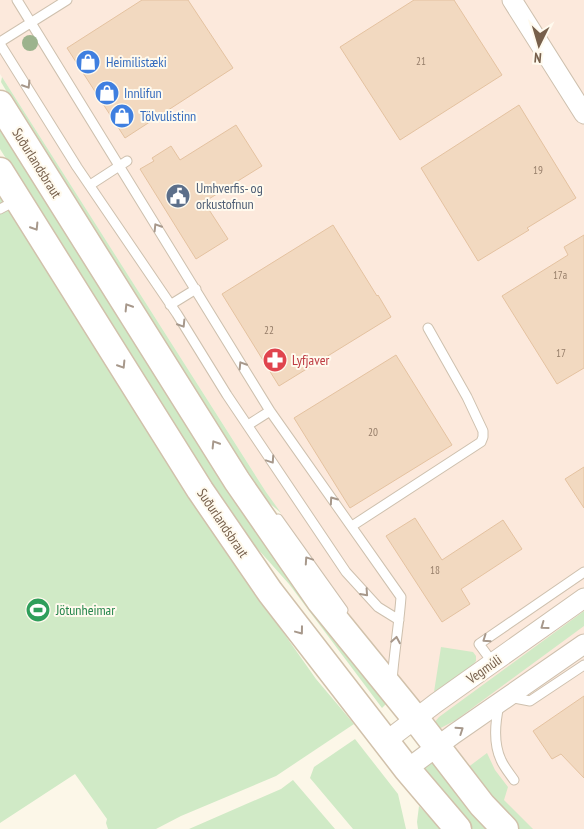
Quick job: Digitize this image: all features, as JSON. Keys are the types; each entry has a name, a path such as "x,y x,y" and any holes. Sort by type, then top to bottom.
{"main road":[{"name":"Suðurlandsbraut","path":"0,104 264,508 320,601 392,689 482,805 505,829"},
{"name":"Suðurlandsbraut","path":"0,171 9,204 270,592 385,742 457,828"}],"street":[{"path":"512,0 584,114"},
{"name":"Vegmúli","path":"385,742 415,718 584,598"},
{"path":"407,769 584,644"}],"lane":[{"path":"17,0 123,163 270,411 401,597 400,620 394,652 392,689"},
{"path":"67,0 0,43 227,395 346,572 378,607 400,620"},
{"path":"90,185 123,163"},
{"path":"170,305 196,289"},
{"path":"352,526 481,442 483,437 483,431 467,397 428,328"},
{"path":"248,425 270,411"},
{"name":"Suðurlandsbraut","path":"264,508 296,541 349,620 369,661"},
{"path":"493,663 479,644 584,572"},
{"path":"514,780 501,760 497,749 495,728 504,700 530,701 584,665"}],"shaded area":[{"path":"0,0 584,0 584,829 531,829 471,767 342,605 266,492 0,74"}],"green space":[{"path":"2,77 281,513 261,496 17,109 1,82"},
{"path":"0,124 277,559 386,704 382,708 289,584 239,528 0,149"},
{"path":"0,193 240,571 316,679 354,724 276,776 181,816 156,829 108,829 107,819 75,774 0,823"},
{"path":"584,611 584,626 456,720 437,730 433,724 439,717"},
{"path":"441,647 473,652 476,656 476,661 434,692"},
{"path":"355,739 398,794 406,829 353,829 310,778 314,767"},
{"path":"487,753 495,770 508,787 504,800 533,829 519,829 467,768"},
{"path":"429,761 435,764 491,829 471,829 424,775 421,767"},
{"path":"293,780 335,829 189,829 281,789"},
{"path":"419,806 441,829 418,829"}],"building":[{"path":"142,0 188,0 233,68 125,138 67,48"},
{"path":"414,0 454,0 502,75 400,140 340,47"},
{"path":"519,105 576,198 527,228 529,230 478,261 421,168"},
{"path":"236,125 262,166 204,202 228,239 196,259 140,169 154,161 152,158 171,146 180,160"},
{"path":"333,225 391,317 279,386 222,294"},
{"path":"584,235 584,368 557,384 502,296 568,255 564,247"},
{"path":"396,355 452,445 350,508 294,418"},
{"path":"584,467 584,508 565,479"},
{"path":"415,518 442,560 503,520 522,549 461,589 470,604 442,622 386,536"},
{"path":"584,696 584,778 561,754 552,759 533,731"}],"place":[{"name":"Heimilistæki","path":"88,62"},
{"name":"Innlifun","path":"107,93"},
{"name":"Tölvulistinn","path":"122,116"},
{"name":"Umhverfis- og orkustofnun","path":"178,196"},
{"name":"Lyfjaver","path":"275,360"},
{"name":"Jötunheimar","path":"38,610"}]}
